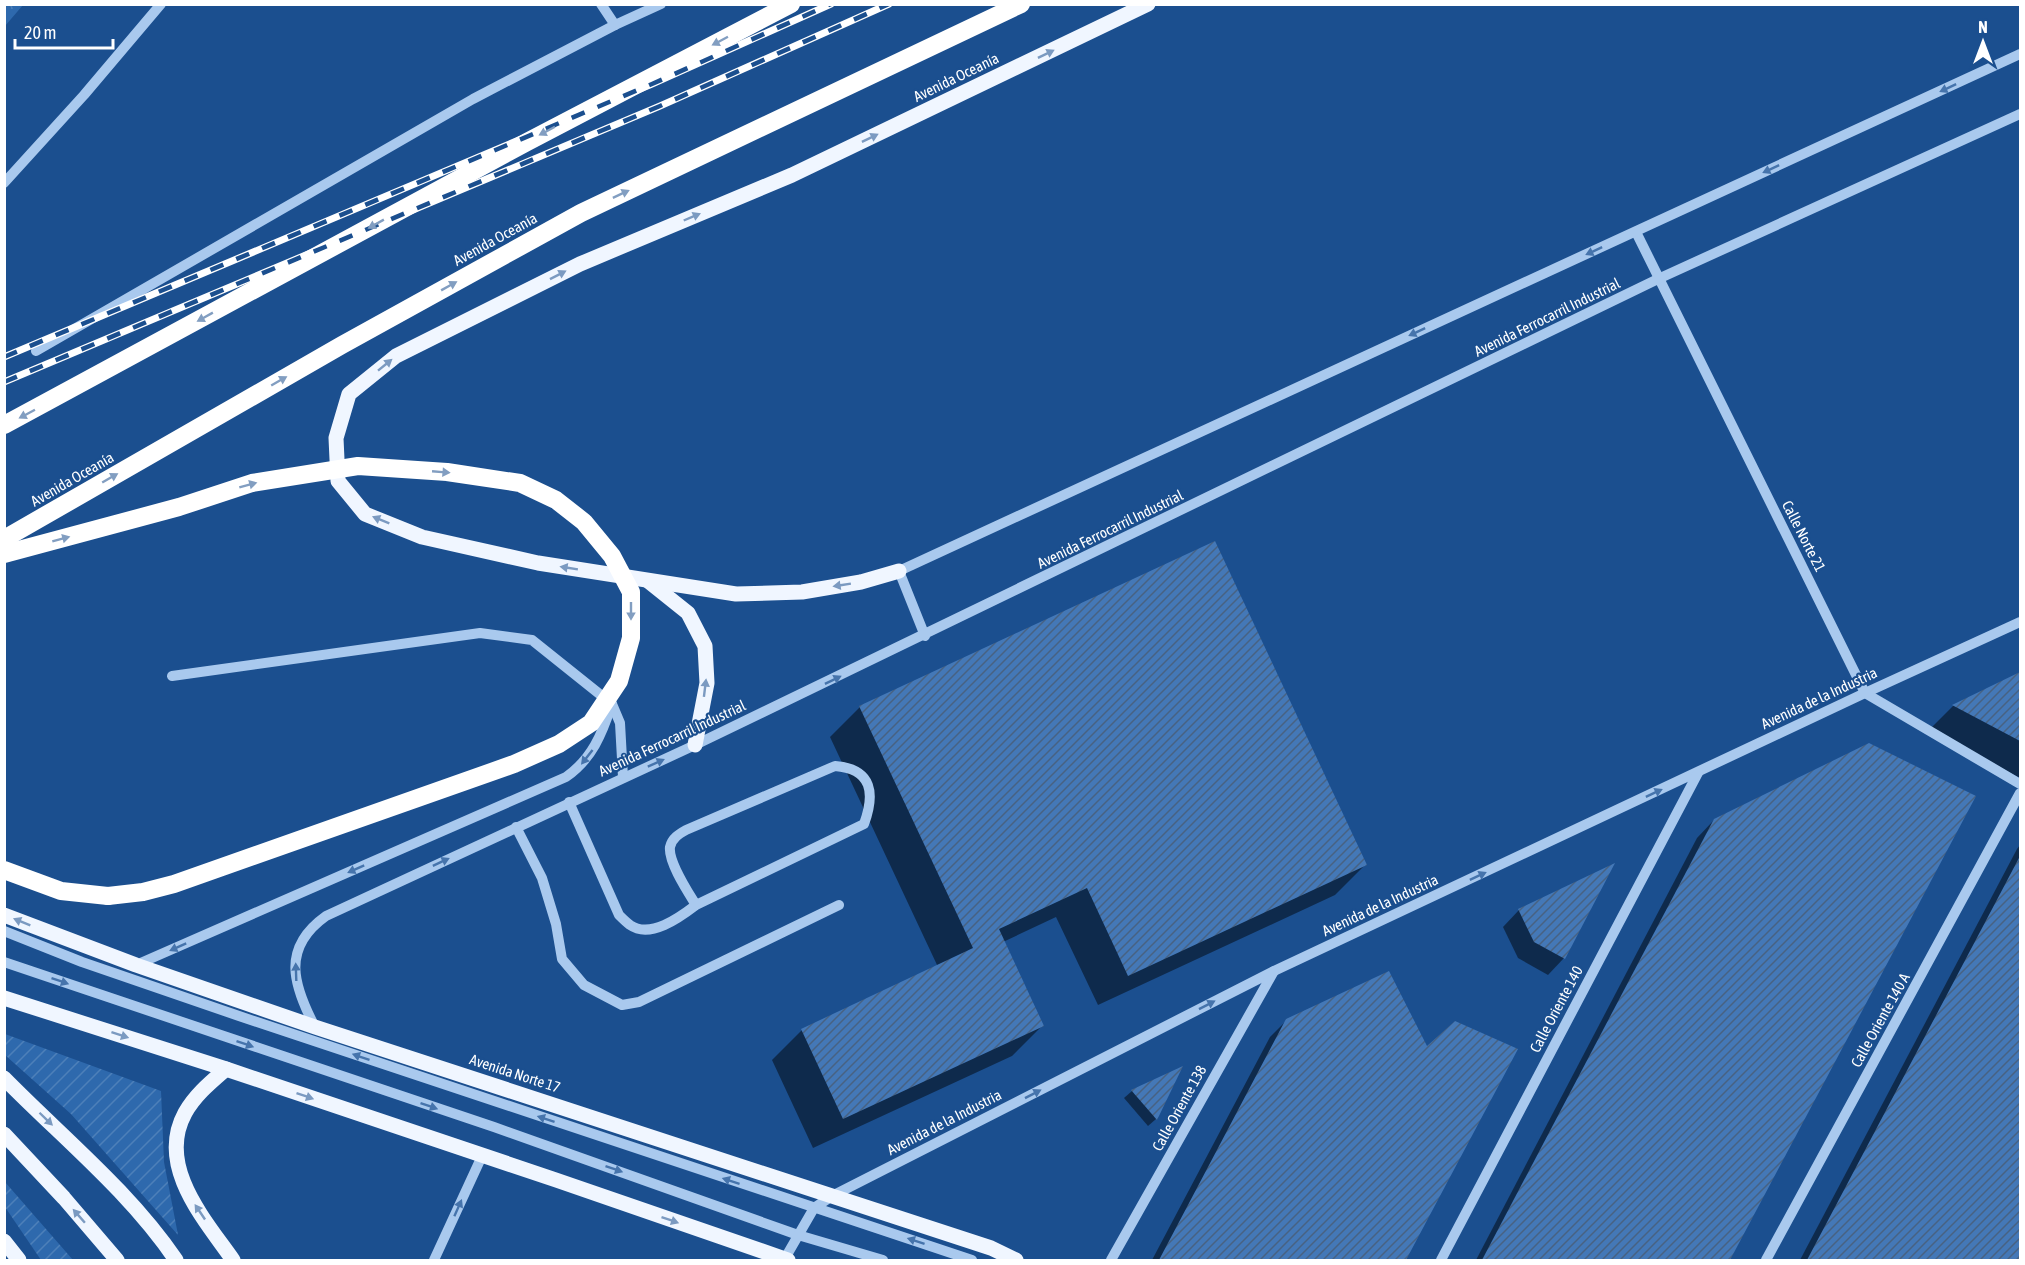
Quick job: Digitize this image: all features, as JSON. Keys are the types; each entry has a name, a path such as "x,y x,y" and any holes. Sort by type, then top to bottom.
{"highway":[{"path":"756,22 780,4"},
{"path":"4,425 527,142 791,4"},
{"name":"Avenida Oceanía","path":"4,539 332,351 581,213 1013,8"},
{"path":"4,554 179,507 252,483 358,466 447,472 520,483 556,500 584,522 612,556 631,592 631,638 619,681 591,723 559,744 514,764 174,884 143,892 108,896 61,891 4,870"}],"main road":[{"name":"Avenida Oceanía","path":"899,571 861,582 802,592 736,594 538,563 422,537 365,514 338,481 336,438 349,394 396,357 580,264 792,176 1148,4"},
{"path":"648,581 688,613 705,646 707,684 695,746"},
{"name":"Avenida Norte 17","path":"4,915 136,965 315,1027 991,1248 1016,1260"},
{"path":"4,998 226,1069 786,1260"},
{"path":"226,1069 201,1092 185,1113 177,1141 180,1176 189,1196 233,1260"},
{"path":"4,1078 114,1185 176,1260"},
{"path":"4,1134 64,1198 117,1260"},
{"path":"4,1241 16,1259"}],"street":[{"path":"4,183 84,95 161,4"},
{"path":"601,4 615,25"},
{"path":"36,351 473,99 615,25 661,4"},
{"path":"925,636 899,571 2020,54"},
{"name":"Avenida Ferrocarril Industrial","path":"315,1027 302,1002 295,981 294,966 305,934 326,916 623,777 695,746 1658,279 2020,114"},
{"name":"Calle Norte 21","path":"1636,231 1865,693"},
{"name":"Avenida de la Industria","path":"786,1260 814,1208 831,1196 1274,971 2020,622"},
{"path":"172,676 480,633 532,640 612,705 620,723 623,777"},
{"path":"1865,693 2020,784"},
{"path":"136,965 566,777 578,769 596,746 612,705"},
{"path":"569,802 619,915 631,926 646,931 675,920 696,905 864,824 870,807 871,792 862,776 849,767 835,766 686,830 675,837 670,847 671,860 696,905"},
{"name":"Calle Oriente 140","path":"1441,1260 1698,772"},
{"name":"Calle Oriente 140 A","path":"1766,1260 2020,793"},
{"path":"516,827 542,879 556,924 562,959 584,985 622,1005 639,1002 839,905"},
{"path":"4,931 82,962 239,1016 972,1260"},
{"path":"4,962 494,1127 798,1235 884,1260"},
{"name":"Calle Oriente 138","path":"1110,1260 1274,971"},
{"path":"434,1260 482,1156"}],"green space":[{"path":"4,5 23,5 5,26"},
{"path":"5,1034 161,1091 164,1162 178,1235 71,1114 5,1055"},
{"path":"5,1182 73,1260 41,1260 5,1207"}],"building":[{"path":"1215,541 1367,865 1128,976 1087,888 999,929 1044,1026 843,1119 801,1029 973,948 859,706"},
{"path":"2020,672 2020,741 1952,705"},
{"path":"1869,743 1976,796 1730,1260 1482,1260 1714,819"},
{"path":"2020,856 2020,1260 1807,1260 1844,1190"},
{"path":"1615,863 1565,959 1534,942 1518,909"},
{"path":"1389,971 1427,1046 1455,1021 1518,1049 1406,1260 1159,1260 1286,1019"},
{"path":"1183,1066 1157,1120 1131,1090"}],"railway":[{"path":"4,357 652,84 831,4"},
{"path":"4,382 660,106 889,4"}]}
